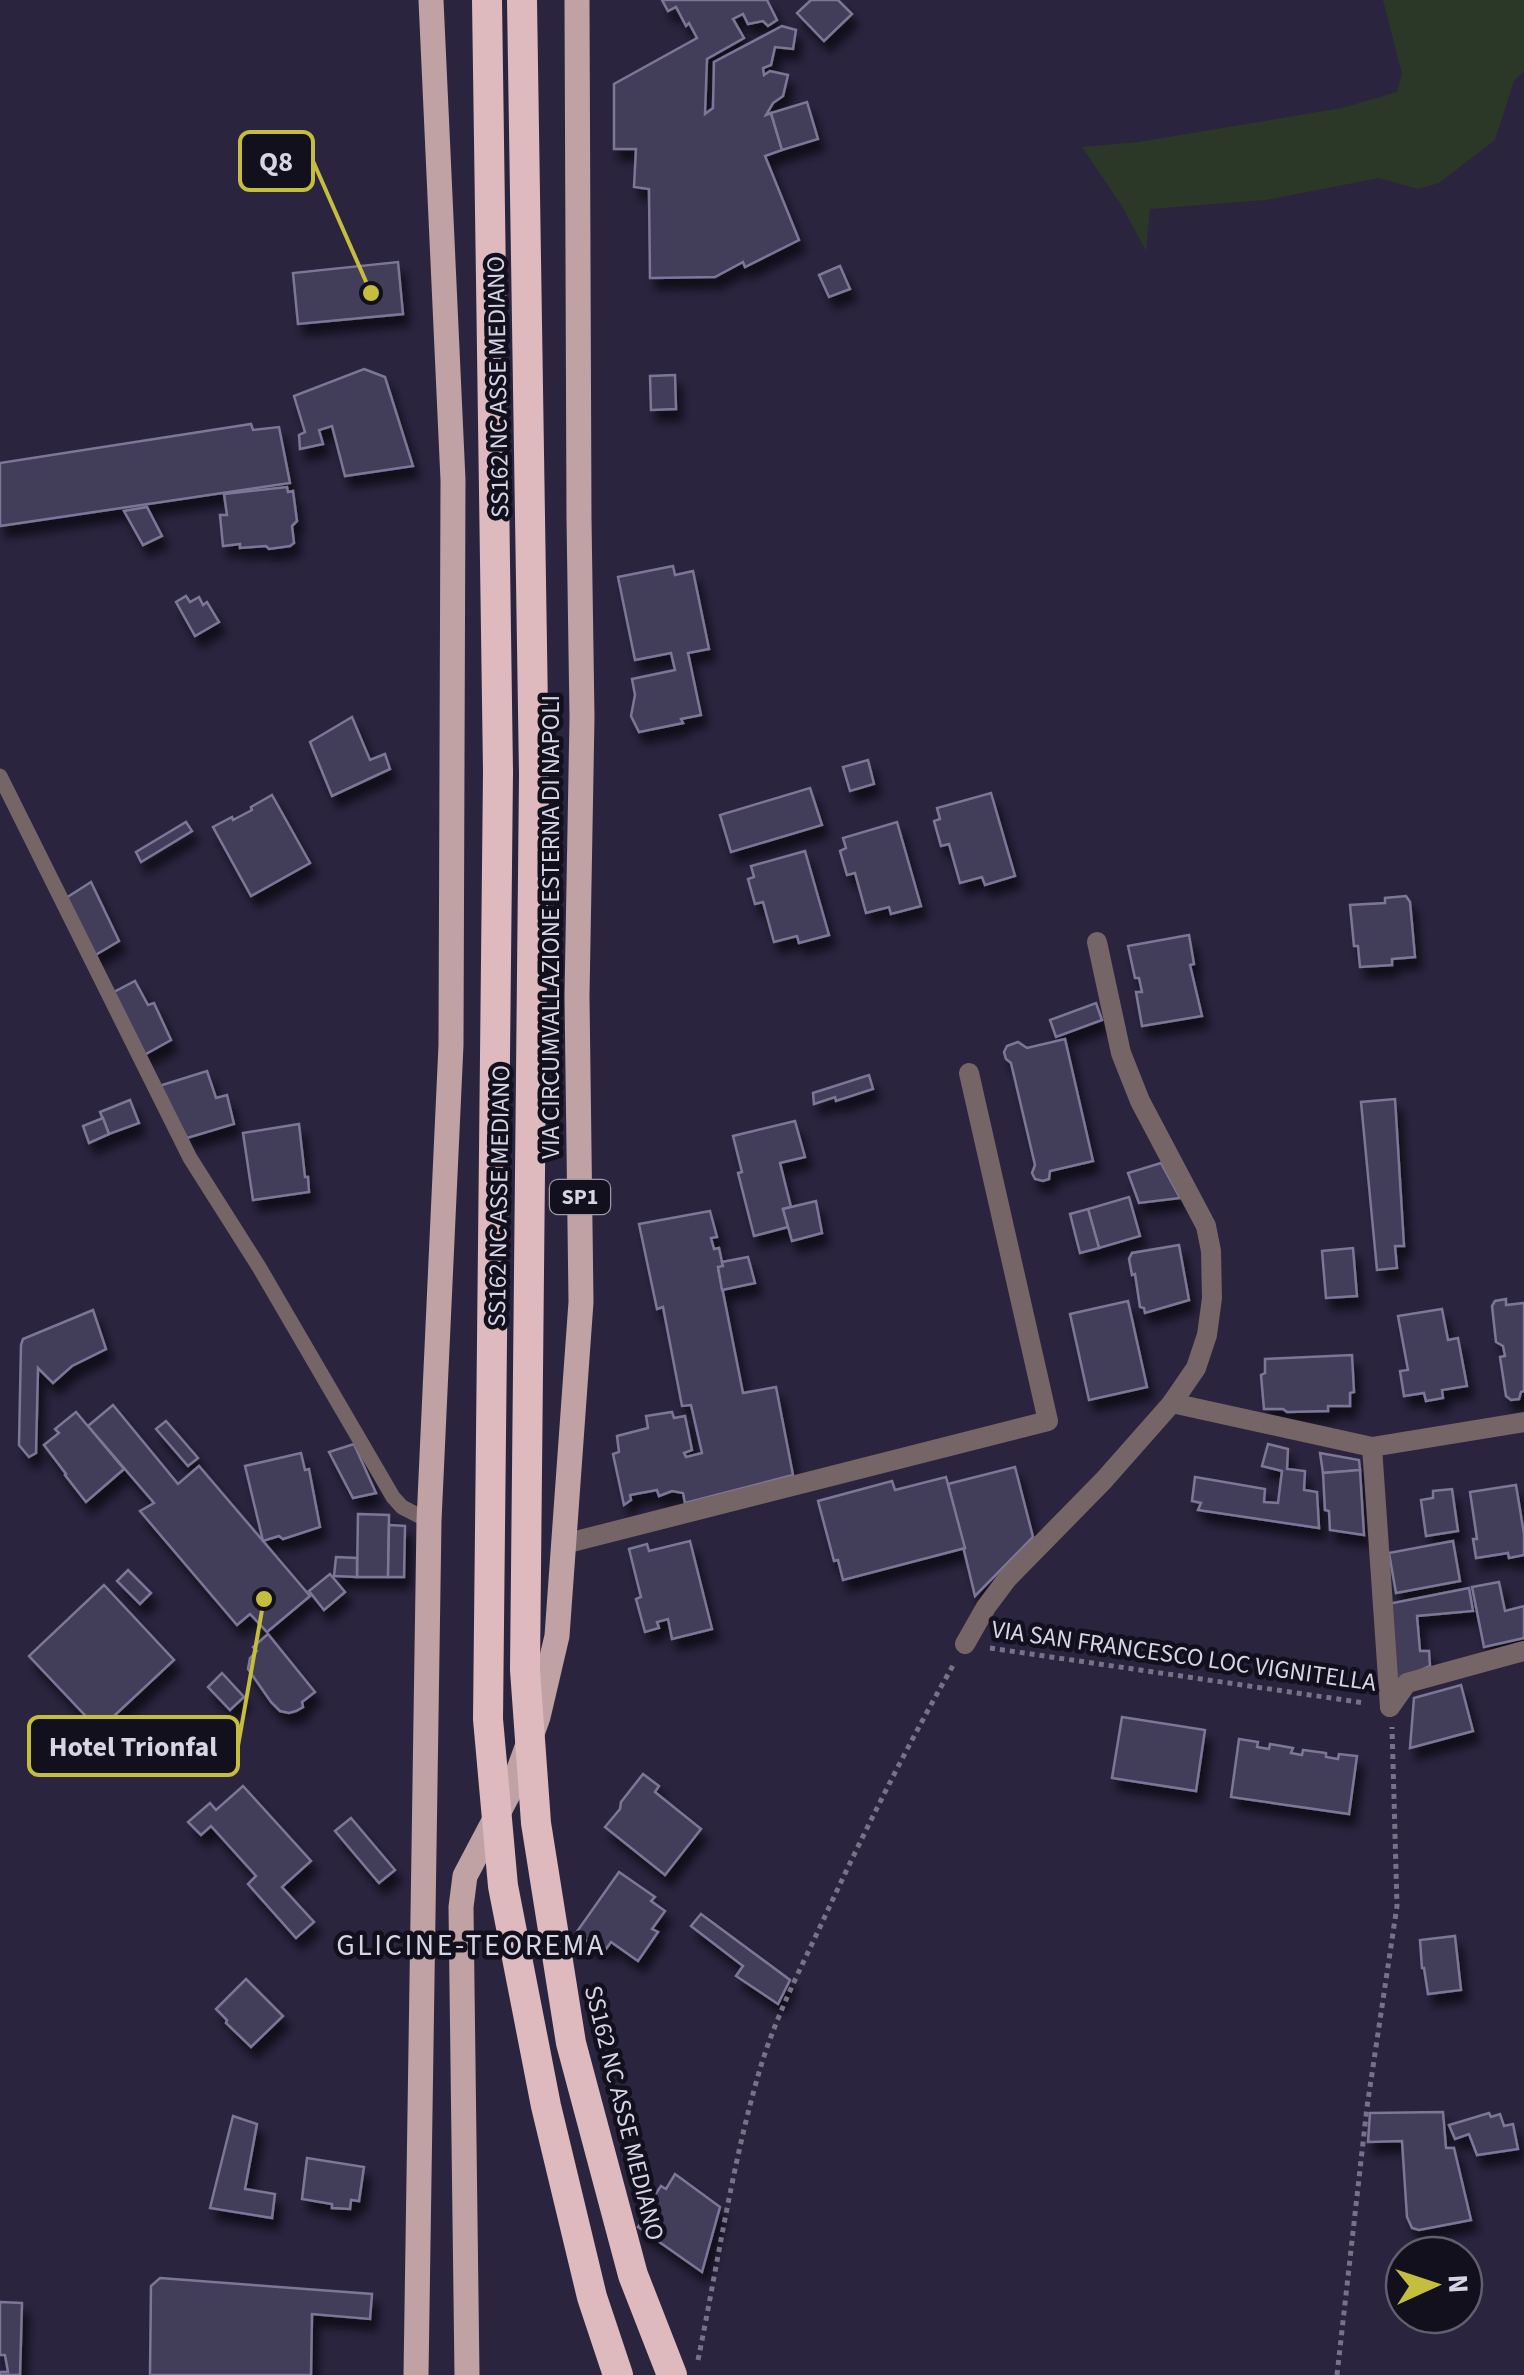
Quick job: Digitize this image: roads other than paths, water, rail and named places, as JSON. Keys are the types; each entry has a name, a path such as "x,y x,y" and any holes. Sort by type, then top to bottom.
{"highway":[{"name":"SS162 NC ASSE MEDIANO","path":"483,0 488,55 498,772 488,1719 503,1886 542,2088 592,2297 618,2375"},
{"name":"SS162 NC ASSE MEDIANO","path":"522,0 534,775 525,1670 536,1822 571,2042 633,2275 672,2375"}],"main road":[{"path":"416,2375 429,1521 451,1045 453,500 430,0"},
{"name":"VIA CIRCUMVALLAZIONE ESTERNA DI NAPOLI","path":"467,2375 461,1907 465,1876 514,1783 538,1717 556,1636 581,1302 576,996 582,717 577,0"}],"street":[{"path":"965,1644 1007,1578 1104,1480 1172,1403 1196,1368 1207,1335 1212,1298 1206,1226 1140,1100 1122,1053 1097,942"},
{"path":"564,1544 1048,1422 970,1073"},
{"path":"1172,1403 1372,1447 1524,1422"},
{"path":"1372,1447 1390,1706 1407,1683 1524,1651"}],"lane":[{"path":"0,776 190,1158 260,1268 393,1498 429,1521"}],"place":[{"name":"Q8","path":"371,293"},
{"name":"Hotel Trionfal","path":"264,1599"}],"district":[{"name":"GLICINE-TEOREMA","path":"471,1945"}]}
